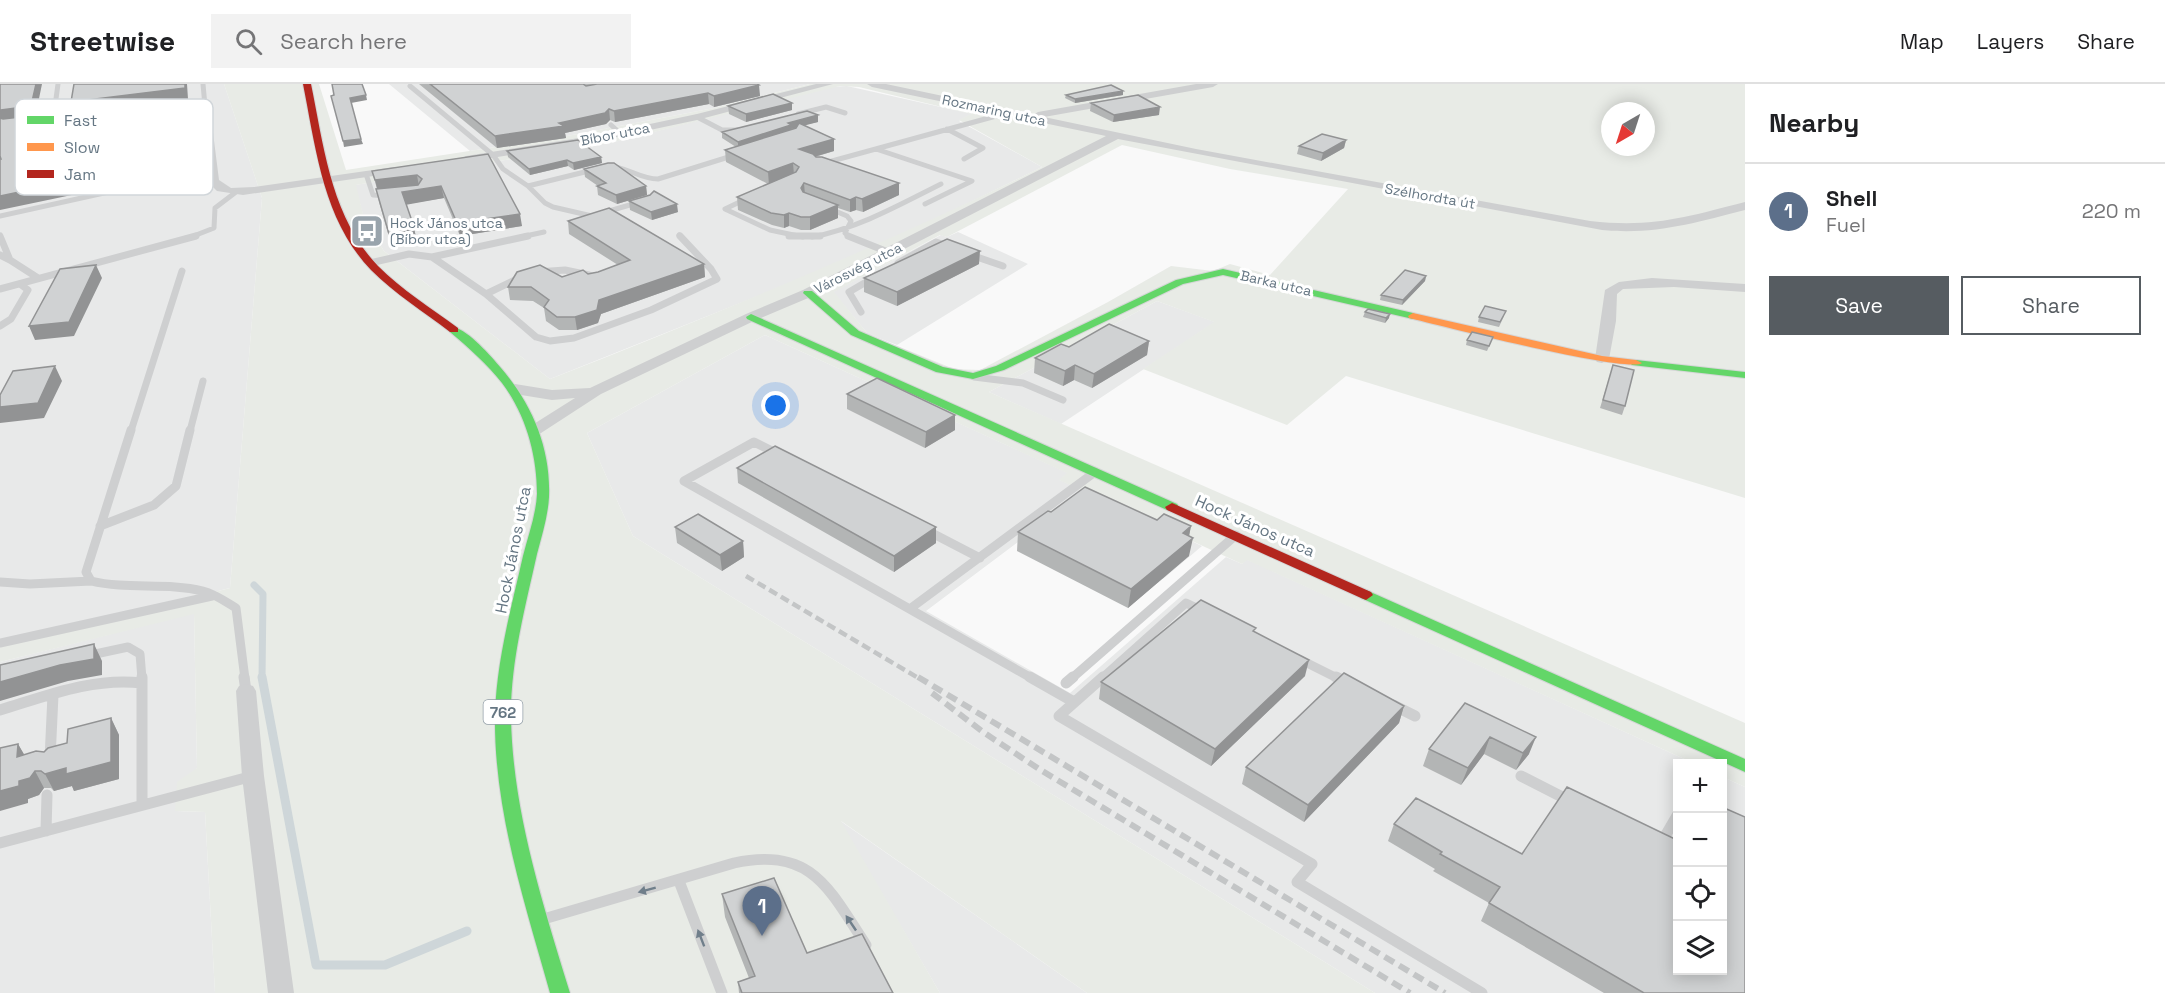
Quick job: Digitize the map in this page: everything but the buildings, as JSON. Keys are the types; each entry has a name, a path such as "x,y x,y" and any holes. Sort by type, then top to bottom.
{"street":[{"name":"Hock János utca","path":"307,84 339,220 351,241 380,276 487,356 515,389 535,430 543,475 543,496 508,660 503,726 510,798 539,920 560,993"},
{"name":"Bíbor utca","path":"459,160 620,133 668,120 697,117 722,108 828,84"},
{"path":"877,85 898,84"},
{"path":"1027,117 1213,84"},
{"name":"Rozmaring utca","path":"877,85 1115,136"},
{"name":"Szélhordta út","path":"1115,136 1276,168 1605,227 1639,228 1674,225 1745,206"},
{"name":"Városvég utca","path":"535,430 596,391 751,316 807,293 1115,136"},
{"path":"213,181 220,188 236,192 401,169"},
{"path":"1726,211 1745,217"},
{"name":"Barka utca","path":"807,293 827,306 855,333 940,370 962,376 985,374 1170,286 1223,272 1602,359 1745,375"},
{"path":"1602,359 1610,317 1610,293 1614,286 1625,282 1647,282 1745,288"},
{"name":"Hock János utca","path":"751,316 1745,766"},
{"name":"Városvég utca","path":"515,389 560,395 596,391"},
{"path":"246,691 253,776 281,993"}],"lane":[{"path":"56,99 58,84"},
{"path":"203,84 204,99"},
{"path":"410,86 493,155 502,169 528,186 545,203 553,207 592,216 650,199"},
{"path":"792,116 826,107 845,113"},
{"path":"818,165 1006,113"},
{"path":"697,117 727,131 748,127"},
{"path":"611,125 620,133"},
{"path":"947,129 983,148 964,159"},
{"path":"875,148 972,181 926,204"},
{"path":"528,186 609,166 622,166 646,179 658,179 741,153"},
{"path":"366,174 373,195 393,196"},
{"path":"753,195 725,209 796,237 827,236 845,230 941,184"},
{"path":"0,290 206,233 214,228 215,208 236,192"},
{"path":"0,216 95,195"},
{"path":"823,207 847,216 851,221 845,230"},
{"path":"845,230 850,237 888,252"},
{"path":"432,257 544,232"},
{"path":"0,235 10,260"},
{"path":"370,264 403,254 422,254 432,257 486,294 536,337 557,341 574,338 651,309 717,279 711,268 679,235"},
{"path":"890,268 936,242 1003,266"},
{"path":"906,244 921,250"},
{"path":"0,255 38,278"},
{"path":"486,294 525,275 550,270 572,270 598,280"},
{"path":"91,581 86,573 100,525 182,271"},
{"path":"861,312 849,292 880,274"},
{"path":"0,326 11,319 28,290 20,284"},
{"path":"962,376 1023,383 1063,400"},
{"path":"100,525 153,505 176,486 203,381"},
{"path":"785,457 754,441 684,481 1074,702"},
{"path":"911,608 1095,472"},
{"path":"918,526 980,558"},
{"path":"1066,683 1236,536"},
{"path":"0,582 30,584 91,581 109,586 187,589 205,592 236,608 246,691"},
{"path":"0,643 212,596"},
{"path":"1217,619 1186,603 1059,716 1312,864 1297,882 1482,993"},
{"path":"69,660 128,647 140,654 142,660 142,804"},
{"path":"1290,655 1363,690"},
{"path":"0,710 112,682 142,683"},
{"path":"50,762 53,695"},
{"path":"1384,701 1415,716"},
{"path":"0,843 253,776"},
{"path":"1521,776 1585,808"},
{"path":"46,831 47,795"},
{"path":"1649,840 1660,846 1673,822"},
{"path":"539,920 679,881 729,864 763,858 779,859 795,863 824,884 873,958"},
{"path":"679,881 722,993"}],"shaded area":[{"path":"0,84 224,84 262,198 230,588 0,646"},
{"path":"224,84 319,84 346,170 567,136 714,108 810,84 1745,84 1745,498 1346,376 1287,425 1143,369 1214,322 1157,301 989,392 1745,723 1745,787 1727,779 1727,759 1684,759 1247,560 1242,564 1059,480 1067,473 765,335 587,433 633,536 1375,993 1087,993 841,821 940,993 215,993 205,812 175,811 177,782 197,768 194,614 0,662 0,646 230,588 262,198","holes":["840,86 859,87 971,114 959,120 1042,167 798,278 550,379 384,251 365,222 356,185 614,142","1122,145 1230,169 1348,189 1270,275 1230,264 1213,271 1171,266 980,370 954,369 868,334 834,292 940,235 947,237"]},
{"path":"389,84 810,84 714,108 567,136 470,151"},
{"path":"847,86 972,114 959,121 1042,167 925,224 790,283 550,379 384,251 365,222 355,185 614,142 829,87"},
{"path":"958,232 1028,264 897,345 868,334 833,292 941,235 947,237"},
{"path":"1157,301 1215,322 1061,424 989,392"},
{"path":"765,335 1068,473 1060,480 1202,546 1163,579 1046,521 926,611 1070,693 1226,557 1242,564 1246,559 1684,759 1673,759 1673,975 1727,975 1727,779 1745,787 1745,993 1375,993 633,536 587,433"},
{"path":"194,613 197,768 176,811 205,812 215,993 0,993 0,662"},
{"path":"839,820 1087,993 940,993"}],"waterway":[{"path":"254,585 263,594 262,677"},
{"path":"262,677 316,965 385,965 467,931"}],"railway":[{"path":"746,576 920,679"},
{"path":"918,677 1445,993"},
{"path":"932,693 983,732 1039,769 1410,993"}],"traffic: fast":[{"path":"808,293 855,333 940,370 973,376 1000,368 1180,282 1223,272 1413,316"},
{"path":"751,317 1172,507"},
{"path":"454,330 491,364 520,401 538,444 542,469 541,509 517,614 506,676 503,718 504,752 508,787 522,857 560,993"},
{"path":"1636,363 1745,375"},
{"path":"1366,595 1745,766"}],"traffic: slow":[{"path":"1413,316 1602,359 1636,363"}],"traffic: jam":[{"path":"307,84 327,181 345,227 358,248 383,276 454,330"},
{"path":"1172,507 1366,595"}],"place":[{"name":"Hock János utca (Bíbor utca)","path":"367,231"},
{"name":"Shell","path":"762,936"}]}
